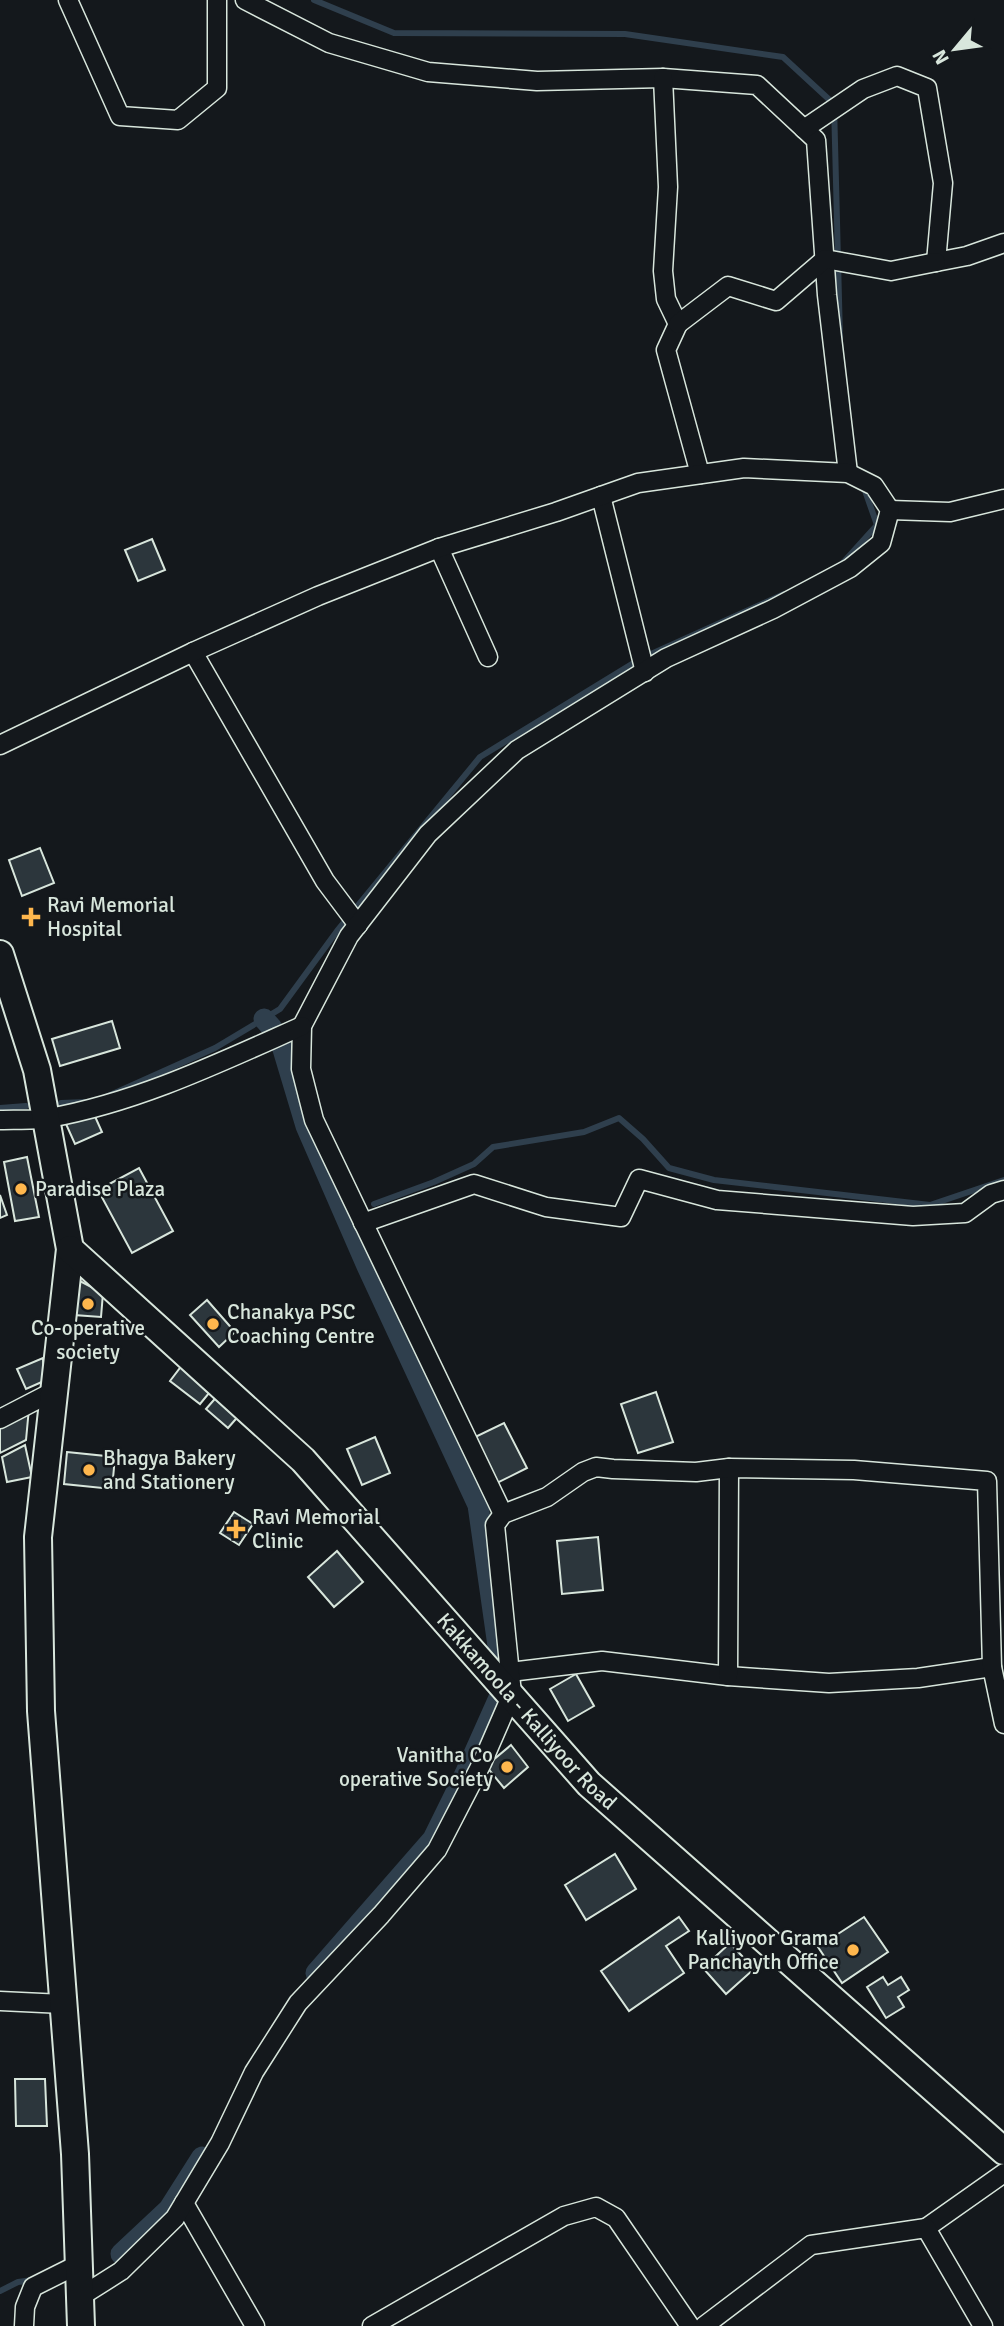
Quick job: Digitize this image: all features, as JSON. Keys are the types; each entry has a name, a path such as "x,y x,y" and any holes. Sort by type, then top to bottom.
{"main road":[{"path":"0,954 37,1070 70,1250 38,1550 41,1711 75,2154 81,2326"},
{"name":"Kakkamoola - Kalliyoor Road","path":"70,1250 303,1460 511,1683 589,1784 1004,2151"}],"street":[{"path":"68,0 120,116 178,120 217,88 217,0"},
{"path":"245,0 329,43 428,72 537,81 663,78 757,85 816,139 825,259 848,473"},
{"path":"804,129 863,89 897,76 927,88 943,183 936,262"},
{"path":"663,78 668,187 663,271 666,299 678,324"},
{"path":"825,259 891,271 967,256 1004,243"},
{"path":"700,474 666,350 678,324 728,286 776,301 825,259"},
{"path":"0,745 193,652 318,596 439,548 638,483 744,468 848,473 874,486 890,510 881,543 850,568 773,609 666,658 517,750 428,834 357,924 302,1026 301,1069 314,1119 503,1514"},
{"path":"601,496 645,671"},
{"path":"890,510 950,512 1004,499"},
{"path":"439,548 488,657"},
{"path":"193,652 326,881 357,924"},
{"path":"0,1120 46,1119 113,1102 182,1080 302,1026"},
{"path":"363,1223 474,1184 546,1207 621,1217 639,1179 717,1200 913,1216 965,1213 991,1194 1004,1191"},
{"path":"0,1419 54,1391"},
{"path":"80,2297 121,2271 175,2218 220,2143 254,2072 298,2003 382,1915 437,1850 482,1763 511,1683 495,1525 503,1514 547,1497 583,1472 596,1467 696,1472 729,1468 854,1470 987,1482 992,1667 1004,1724"},
{"path":"728,1676 729,1468"},
{"path":"511,1683 602,1661 728,1676 829,1682 918,1678 992,1667"},
{"path":"0,2001 63,2004"},
{"path":"704,2326 811,2245 926,2228 1004,2174"},
{"path":"184,2203 255,2326"},
{"path":"372,2326 564,2217 596,2207 616,2218 691,2326"},
{"path":"926,2228 983,2326"},
{"path":"24,2326 26,2307 33,2287 79,2264"}],"building":[{"path":"152,539 165,570 138,581 125,550"},
{"path":"40,848 54,883 22,896 9,860"},
{"path":"112,1021 120,1048 60,1066 52,1039"},
{"path":"93,1112 102,1132 75,1144 66,1124"},
{"name":"Paradise Plaza","path":"27,1157 39,1217 15,1221 4,1162"},
{"path":"139,1168 173,1231 132,1253 98,1190"},
{"path":"0,1195 7,1215 0,1218"},
{"name":"Co-operative society","path":"76,1279 103,1293 101,1317 74,1315"},
{"name":"Chanakya PSC Coaching Centre","path":"207,1300 235,1332 219,1347 190,1315"},
{"path":"43,1358 44,1381 26,1389 17,1369"},
{"path":"183,1364 214,1387 200,1404 170,1381"},
{"path":"656,1392 673,1442 638,1453 621,1404"},
{"path":"220,1393 242,1412 228,1428 206,1409"},
{"path":"29,1408 26,1440 0,1453 0,1424"},
{"path":"504,1423 527,1468 493,1485 471,1439"},
{"path":"375,1437 390,1473 362,1485 347,1449"},
{"path":"25,1445 32,1477 7,1482 2,1457"},
{"name":"Bhagya Bakery and Stationery","path":"67,1452 115,1457 112,1489 64,1484"},
{"name":"Ravi Memorial Clinic","path":"234,1512 253,1524 239,1545 220,1533"},
{"path":"598,1537 603,1590 562,1594 557,1541"},
{"path":"337,1551 363,1582 334,1607 308,1577"},
{"path":"576,1674 594,1706 568,1721 550,1689"},
{"name":"Vanitha Co operative Society","path":"511,1745 528,1767 504,1788 486,1766"},
{"path":"615,1854 636,1889 586,1920 565,1885"},
{"path":"679,1917 689,1931 666,1946 684,1973 629,2011 601,1971"},
{"name":"Kalliyoor Grama Panchayth Office","path":"864,1917 888,1952 842,1983 818,1947"},
{"path":"730,1943 754,1969 726,1994 703,1968"},
{"path":"883,1977 888,1985 901,1977 909,1990 898,1997 904,2007 886,2018 867,1987"},
{"path":"15,2079 45,2079 47,2126 16,2126"}],"waterway":[{"path":"314,0 394,33 625,34 783,57 834,104 840,338"},
{"path":"840,566 877,525 863,485"},
{"path":"108,1096 215,1048 280,1009 337,931 480,757 640,659 784,594"},
{"path":"264,1019 272,1028"},
{"path":"282,1046 306,1126 367,1266 478,1505 503,1681"},
{"path":"61,1103 87,1102"},
{"path":"0,1108 26,1106"},
{"path":"374,1204 474,1164 493,1147 584,1132 619,1118 643,1139 669,1168 714,1180 930,1205 1004,1180"},
{"path":"316,1973 433,1839 502,1691"},
{"path":"121,2254 169,2209 202,2157"},
{"path":"0,2291 18,2282 33,2280"}],"place":[{"name":"Ravi Memorial Hospital","path":"31,917"},
{"name":"Paradise Plaza","path":"21,1189"},
{"name":"Co-operative society","path":"88,1304"},
{"name":"Chanakya PSC Coaching Centre","path":"213,1324"},
{"name":"Bhagya Bakery and Stationery","path":"89,1470"},
{"name":"Ravi Memorial Clinic","path":"236,1529"},
{"name":"Vanitha Co operative Society","path":"507,1767"},
{"name":"Kalliyoor Grama Panchayth Office","path":"853,1950"}]}
